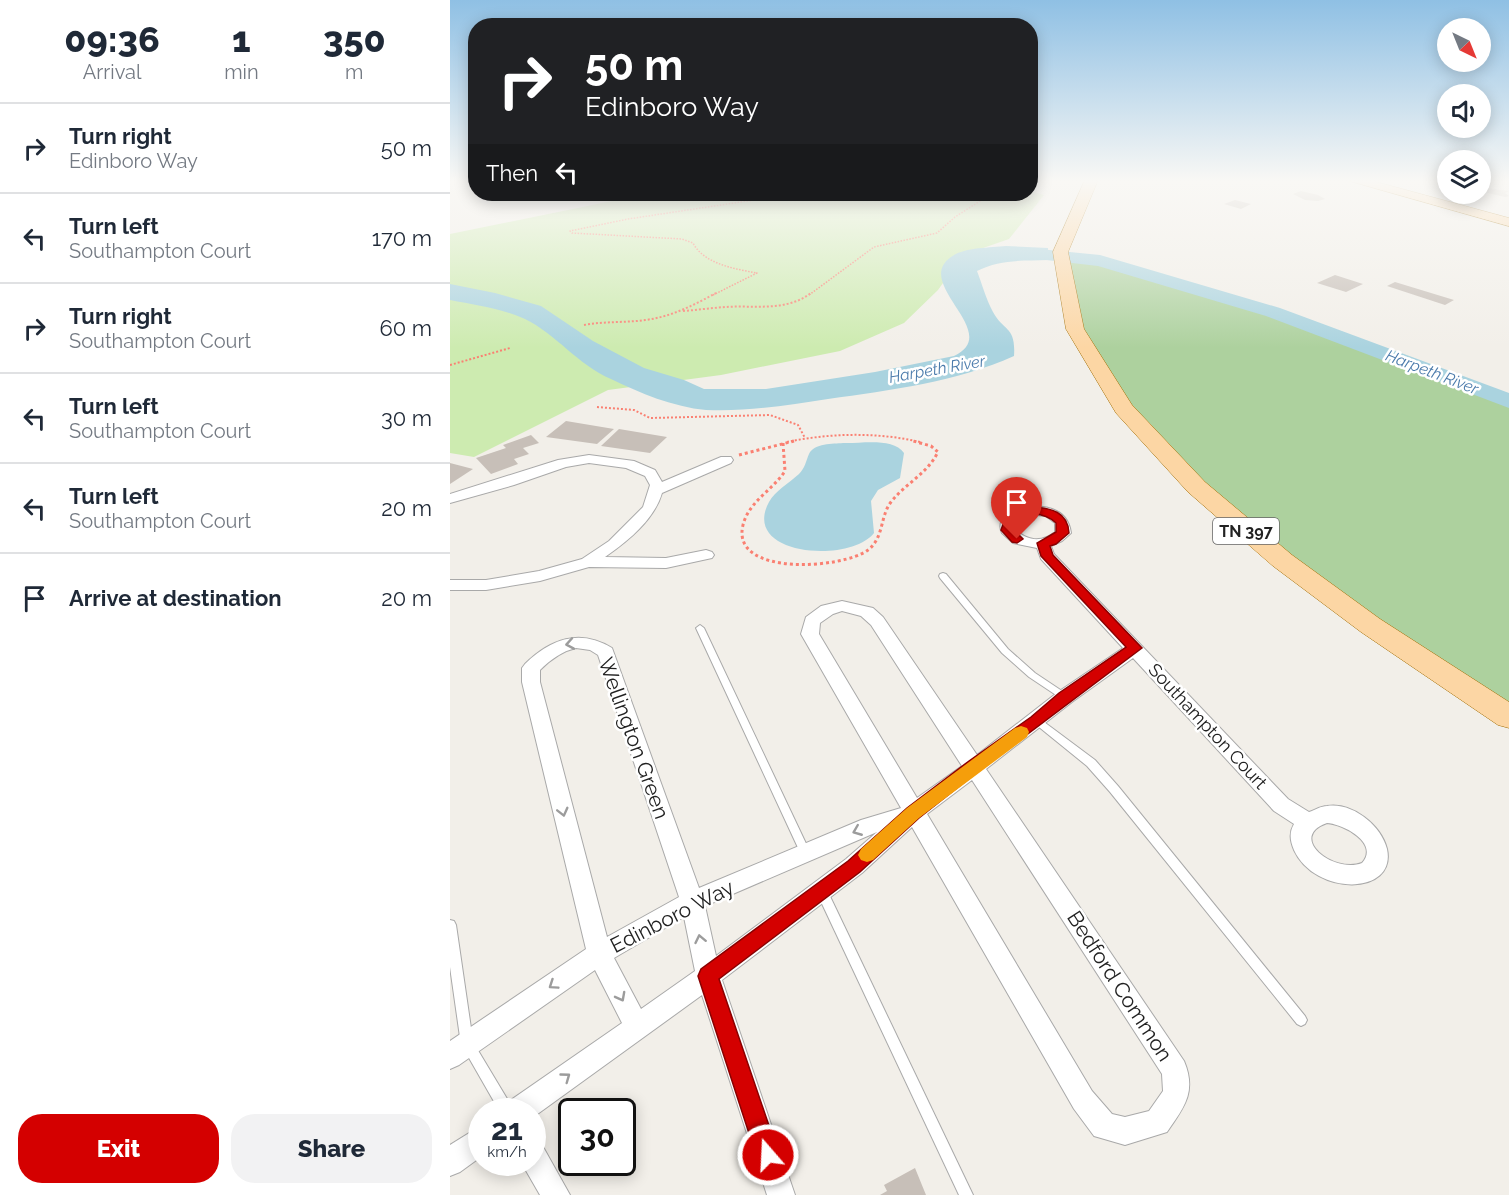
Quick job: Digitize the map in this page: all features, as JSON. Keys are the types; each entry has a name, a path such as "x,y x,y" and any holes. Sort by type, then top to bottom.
{"main road":[{"name":"TN 397","path":"1063,236 1060,276 1067,310 1094,365 1141,432 1243,529 1361,621 1509,717"}],"street":[{"path":"450,499 563,463 589,459 629,464 650,473 657,486 650,508 614,544 588,562"},
{"path":"656,490 726,460"},
{"name":"Southampton Court","path":"1043,543 1047,556 1281,805 1307,821"},
{"path":"450,585 486,585 540,576 588,562 666,563 706,555"},
{"name":"Bedford Common","path":"842,606 867,612 877,621 1175,1070 1176,1095 1157,1122 1125,1131 1104,1126 1083,1100 913,813 810,634 812,621 827,610 842,606"},
{"name":"Wellington Green","path":"637,1026 599,954 531,682 531,668 544,654 560,645 578,642 596,644 606,652 692,901 708,976 781,1195"},
{"name":"Edinboro Way","path":"537,1098 708,976 854,866 913,813 974,766 1037,721 1065,697 1135,648"},
{"name":"Edinboro Way","path":"458,1050 599,954 692,901 868,826 913,813"},
{"path":"450,1162 468,1149"},
{"path":"545,1176 556,1195"}],"lane":[{"path":"943,576 1005,651 1032,675 1065,697"},
{"path":"700,628 805,852"},
{"path":"1037,721 1091,763 1114,789 1301,1020"},
{"path":"822,890 966,1195"},
{"path":"450,925 458,1050 497,1098"}],"path":[{"path":"599,236 682,239 693,243 698,253 724,265 758,273 681,311"},
{"path":"584,325 603,321 646,320 681,311 726,307 770,307 799,302 874,247 921,236"},
{"path":"450,365 510,348"},
{"path":"597,407 634,410 650,417 770,416 798,425 806,438"},
{"path":"726,460 783,443 840,435 914,440 934,446 938,452 924,471 888,506 881,535 868,550 852,558 837,561 785,563 760,558 743,540 745,519 750,510 784,472 786,462 783,443"}],"green space":[{"path":"450,236 1012,236 1009,239 963,255 938,290 904,323 840,351 721,375 608,390 474,457 450,453"},
{"path":"1061,258 1100,261 1273,312 1509,401 1509,717 1243,529 1094,365"}],"water":[{"path":"1006,246 1048,248 1048,260 1003,263 977,271 993,312 1011,334 1014,356 992,365 923,384 767,408 706,410 657,399 599,373 525,319 497,309 450,300 450,284 495,293 541,306 593,341 644,368 684,380 704,389 766,389 875,372 954,356 967,346 969,335 965,322 942,281 942,268 951,257 963,251"},
{"path":"884,443 899,448 904,453 900,478 878,490 871,501 874,533 861,543 843,549 823,551 783,544 770,534 764,520 769,502 778,491 801,472 811,450 824,445"}],"building":[{"path":"1335,275 1363,284 1346,292 1317,283"},
{"path":"1395,282 1454,300 1445,305 1387,286"},
{"path":"566,421 614,429 597,444 546,437"},
{"path":"619,429 667,437 650,453 601,446"},
{"path":"531,435 539,443 523,448 529,454 514,459 518,464 491,474 476,458 506,448 503,445"},
{"path":"450,463 473,469 450,484"},
{"path":"915,1168 926,1195 880,1195 887,1191 884,1185"}],"waterway":[{"name":"Harpeth River","path":"1007,256 1029,253 1100,261 1273,312 1509,401"}],"slow traffic":[{"path":"867,855 913,813 1021,732"}],"route":[{"path":"768,1155 708,976 854,866 913,813 974,766 1037,721 1065,697 1135,648 1047,556 1043,543 1052,541 1063,533 1064,527 1058,517 1051,513 1033,510 1016,514 1007,524 1007,530 1017,539"}]}
